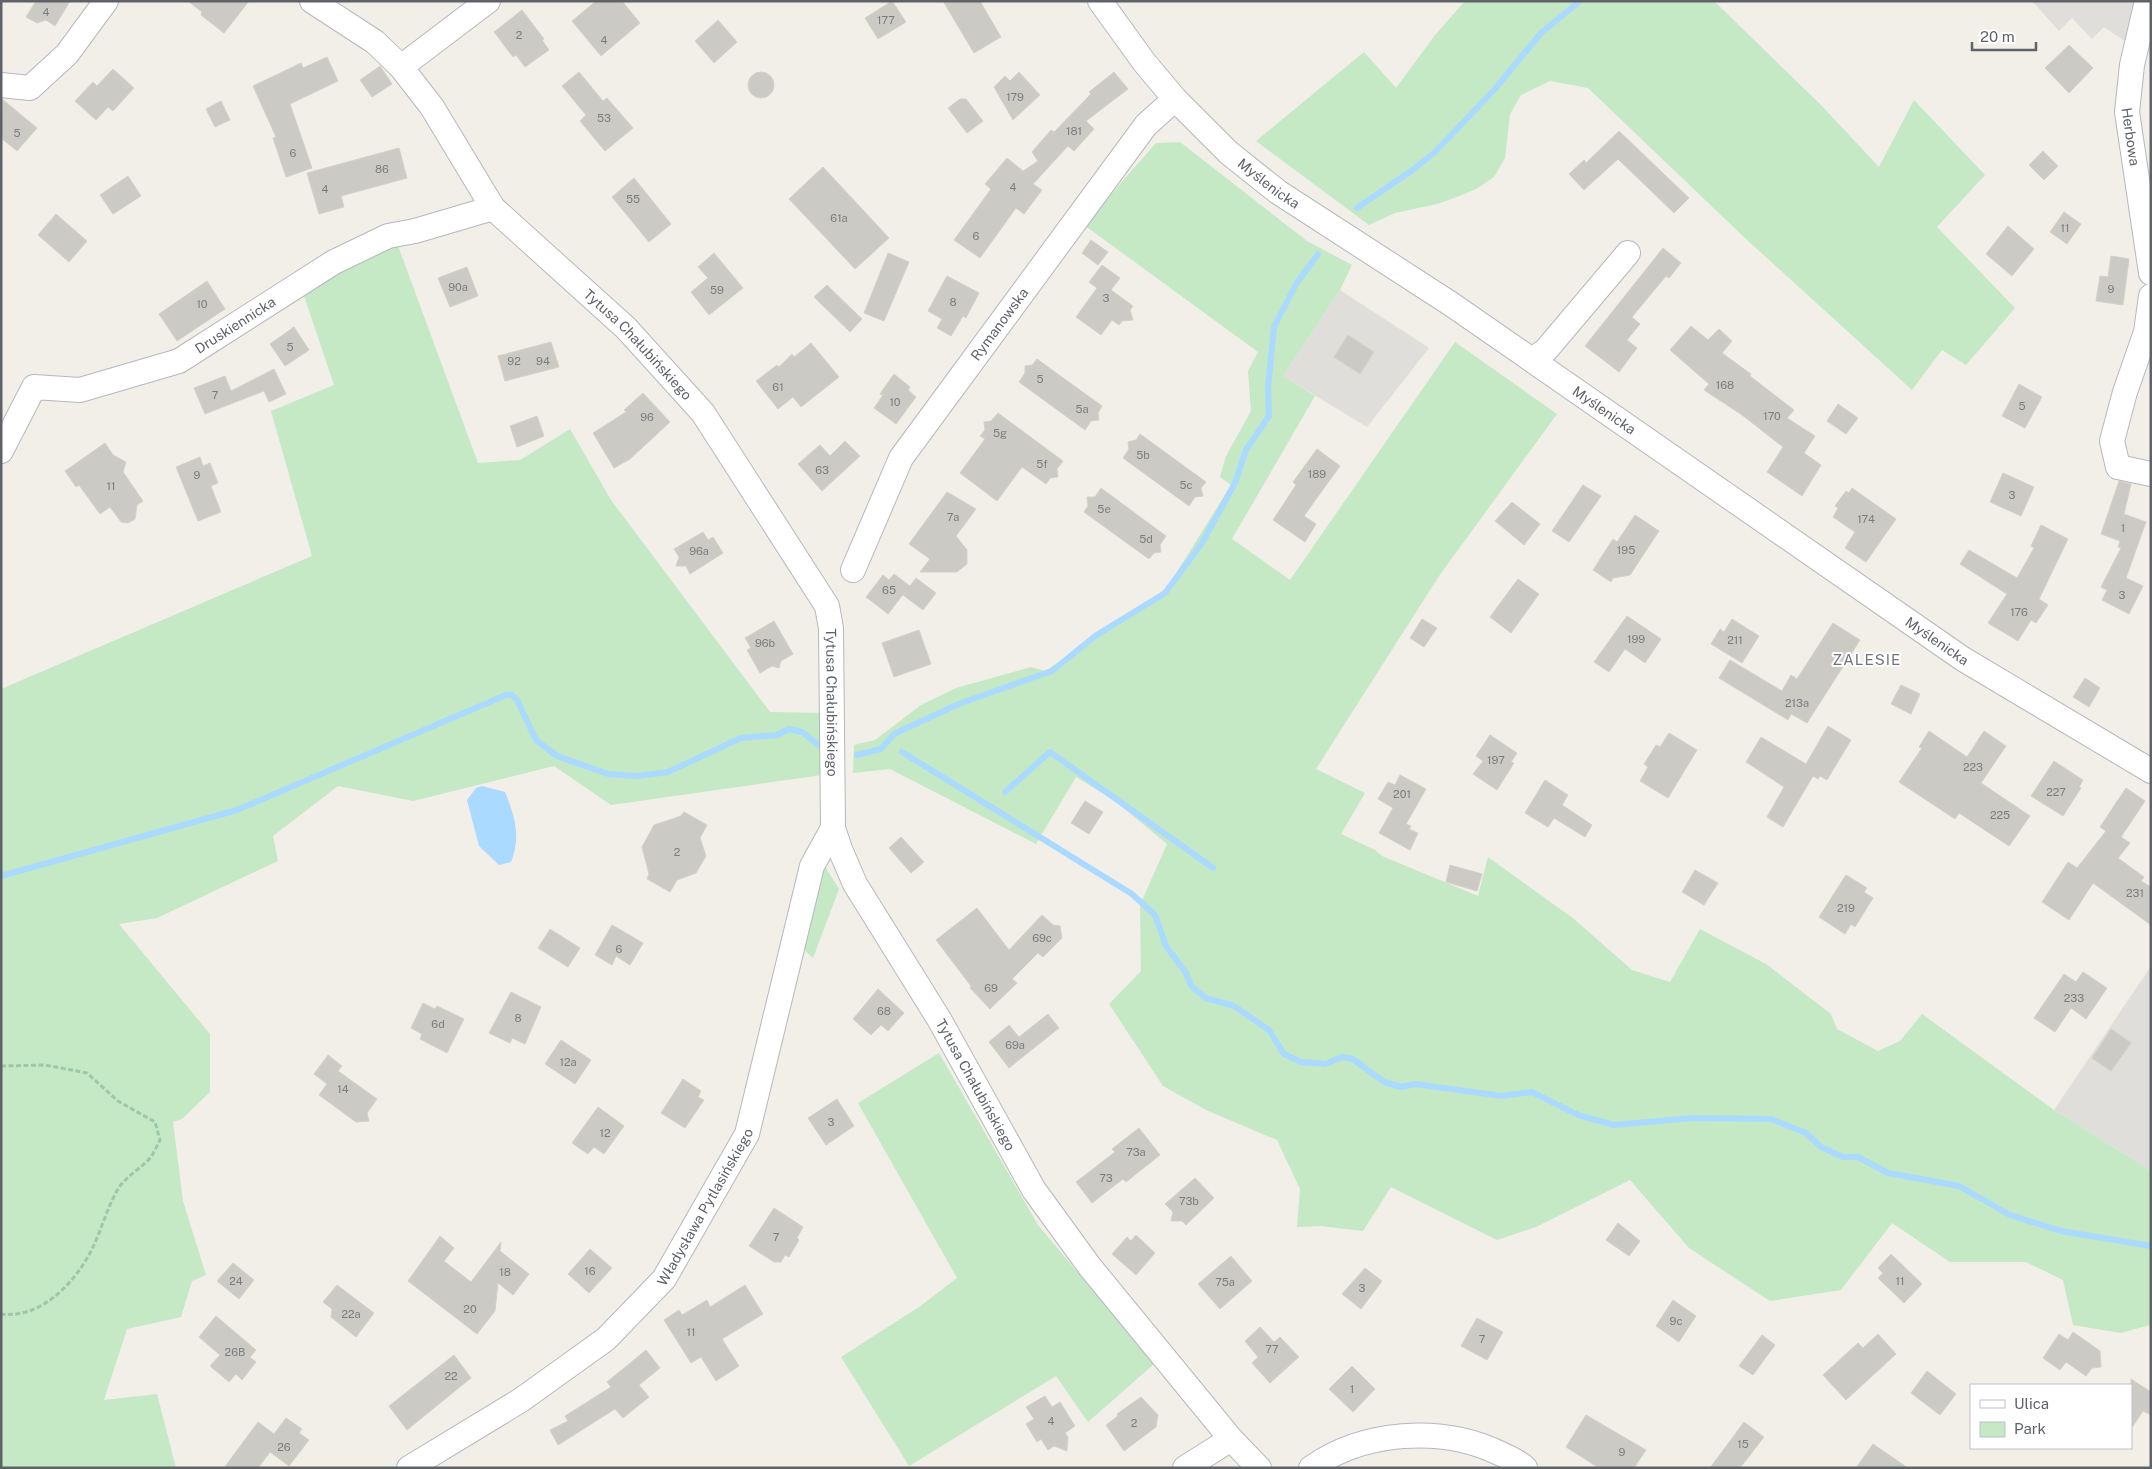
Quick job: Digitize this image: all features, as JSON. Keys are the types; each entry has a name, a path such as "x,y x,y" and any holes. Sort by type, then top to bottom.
{"street":[{"path":"1,85 30,88 67,54 106,1"},
{"name":"Tytusa Chałubińskiego","path":"312,1 375,42 401,67 432,106 494,208 626,328 703,413 827,606 831,628 833,828 855,884 939,1019 1034,1190 1090,1266 1231,1439 1260,1468"},
{"path":"401,67 488,1"},
{"name":"Myślenicka","path":"1100,1 1144,62 1175,99 1229,154 1278,192 1451,304 1963,660 2148,762"},
{"name":"Herbowa","path":"2147,1 2132,65 2127,112 2151,273"},
{"name":"Rymanowska","path":"854,570 901,458 1146,125 1175,99"},
{"name":"Druskiennicka","path":"1,450 34,387 80,390 179,361 334,262 388,236 415,231 494,208"},
{"path":"1532,360 1546,350 1628,253"},
{"path":"2151,296 2146,332 2125,392 2112,441 2118,466 2151,474"},
{"name":"Władysława Pytlasińskiego","path":"409,1468 521,1400 606,1339 664,1279 748,1134 812,866 833,828"},
{"path":"1311,1468 1324,1458 1367,1442 1419,1435 1455,1437 1485,1446 1525,1468"},
{"path":"1185,1468 1231,1439"}],"path":[{"path":"1,1066 45,1064 87,1073 118,1101 155,1122 160,1140 150,1158 120,1187 91,1251 74,1278 54,1297 32,1311 15,1315 1,1314"}],"shaded area":[{"path":"2032,1 2140,1 2132,46 2104,27 2092,39 2072,18 2059,31"},
{"path":"1340,290 1429,348 1367,427 1283,376"},
{"path":"2151,966 2151,1171 2054,1110"}],"green space":[{"path":"1465,1 1714,1 1821,105 1879,167 1914,100 1985,175 1937,227 2015,308 1966,365 1942,350 1912,390 1746,239 1588,88 1550,81 1521,95 1510,114 1505,158 1494,177 1476,189 1457,197 1437,204 1395,213 1369,225 1256,141 1364,52 1396,88 1435,35"},
{"path":"1180,142 1307,241 1352,265 1340,290 1283,376 1315,396 1232,539 1290,580 1455,342 1557,414 1439,576 1316,769 1365,793 1341,834 1375,850 1382,856 1478,896 1488,857 1574,919 1632,970 1670,982 1700,929 1766,964 1831,1014 1837,1029 1878,1051 1900,1041 1922,1014 2054,1110 2151,1171 2150,1325 2121,1333 2073,1325 2063,1280 2026,1262 1950,1262 1892,1223 1841,1290 1770,1301 1689,1248 1630,1180 1536,1227 1497,1240 1391,1187 1363,1231 1320,1226 1297,1227 1300,1189 1277,1140 1206,1110 1163,1086 1109,1004 1141,971 1140,905 1167,844 1115,801 1076,777 1036,844 890,769 853,773 854,745 875,740 921,705 956,688 1031,667 1045,671 1133,613 1167,588 1231,485 1220,477 1226,456 1251,411 1248,371 1258,352 1084,225 1156,143"},
{"path":"397,243 478,463 520,460 570,429 611,500 770,712 821,713 822,775 611,805 554,766 413,801 338,786 273,836 278,861 157,918 119,924 210,1034 210,1092 182,1119 173,1122 183,1201 206,1275 192,1281 181,1317 127,1329 104,1400 157,1394 176,1468 1,1468 1,689 312,556 271,411 334,385 302,290"},
{"path":"824,865 839,889 813,958 803,949"},
{"path":"939,1053 1038,1225 1154,1364 1088,1422 1056,1376 909,1466 841,1357 919,1307 957,1278 858,1103"}],"water":[{"path":"482,786 505,792 509,801 516,827 516,844 511,862 499,865 479,846 467,800 476,788"}],"building":[{"path":"36,1 70,1 55,26 46,20 37,23 26,17"},
{"path":"188,1 249,1 224,33 201,15 202,12"},
{"path":"596,1 622,1 640,23 601,56 572,21"},
{"path":"892,1 906,22 878,39 865,18"},
{"path":"943,1 980,1 1001,37 974,53"},
{"path":"522,10 544,39 542,40 549,50 525,67 516,55 513,57 494,32"},
{"path":"718,20 737,42 714,63 695,41"},
{"path":"2069,45 2093,68 2069,93 2045,68"},
{"path":"327,57 338,81 290,104 312,168 286,177 273,138 276,137 253,86 301,63 303,68"},
{"path":"380,66 392,84 372,97 360,80"},
{"path":"113,69 134,88 113,111 108,107 96,120 75,101 93,82 97,86"},
{"path":"579,72 603,101 607,98 633,128 605,151 580,121 586,115 562,86"},
{"path":"761,72 770,76 774,85 770,94 761,98 752,94 748,85 752,76"},
{"path":"1019,72 1040,95 1013,120 994,87 1005,76 1010,81"},
{"path":"1114,72 1128,89 1086,121 1094,129 1074,151 1068,146 1033,184 1042,190 1024,214 1016,208 980,258 954,240 991,189 985,184 1007,158 1023,171 1038,161 1032,152 1051,130 1054,132 1091,94 1089,92"},
{"path":"2,99 37,128 17,151 1,138"},
{"path":"960,99 966,99 983,121 967,133 948,108"},
{"path":"221,101 230,120 215,127 206,109"},
{"path":"1619,131 1689,198 1674,213 1618,159 1584,190 1569,174 1584,160 1586,163"},
{"path":"399,148 407,178 341,196 344,207 319,214 307,173"},
{"path":"2043,151 2058,166 2044,180 2029,165"},
{"path":"823,167 889,238 855,269 789,199"},
{"path":"128,176 141,196 113,214 100,195"},
{"path":"634,178 671,224 649,242 612,197"},
{"path":"2064,212 2081,224 2067,244 2050,232"},
{"path":"56,214 87,241 69,262 38,235"},
{"path":"2008,226 2034,249 2012,276 1986,254"},
{"path":"1091,240 1108,252 1098,265 1082,253"},
{"path":"1663,248 1681,263 1669,278 1666,276 1632,317 1640,324 1627,340 1637,348 1619,372 1585,346"},
{"path":"714,253 743,288 709,315 691,292 708,278 698,267"},
{"path":"888,253 909,262 884,321 864,313"},
{"path":"2111,256 2129,259 2123,305 2096,301 2100,276 2108,277"},
{"path":"1102,265 1120,278 1111,290 1133,306 1130,310 1133,320 1122,321 1119,325 1112,320 1101,335 1076,317 1097,288 1089,282"},
{"path":"467,267 478,296 450,307 438,278"},
{"path":"947,276 979,293 966,318 963,316 951,336 937,328 942,319 928,311"},
{"path":"207,281 225,309 177,341 159,314"},
{"path":"827,285 862,319 850,332 814,297"},
{"path":"1691,326 1708,340 1719,329 1732,341 1722,353 1751,374 1750,376 1794,410 1787,418 1815,436 1804,453 1821,465 1802,496 1767,472 1783,447 1742,415 1704,390 1709,384 1670,350"},
{"path":"294,327 309,350 285,366 270,344"},
{"path":"1348,335 1374,352 1360,374 1334,357"},
{"path":"551,342 559,367 505,381 498,356"},
{"path":"811,343 839,377 801,407 793,397 778,409 756,381 777,365 779,367 792,354 794,357"},
{"path":"1037,359 1102,406 1098,413 1099,420 1091,421 1085,430 1019,382 1025,373 1025,366 1032,365"},
{"path":"274,369 286,394 269,402 264,391 205,414 194,388 225,376 231,391"},
{"path":"894,374 910,387 908,390 916,397 896,424 874,408 883,395 880,394"},
{"path":"2019,384 2042,397 2025,428 2002,416"},
{"path":"643,393 670,422 630,459 614,468 593,433 626,412 624,410"},
{"path":"1838,404 1858,418 1846,434 1827,421"},
{"path":"998,413 1063,461 1057,469 1058,477 1050,478 1046,484 1022,467 997,501 960,473 985,439 980,436 985,430 984,422 991,421"},
{"path":"537,416 544,436 517,447 510,426"},
{"path":"1140,434 1206,482 1201,488 1203,496 1195,497 1189,506 1123,458 1129,449 1128,442 1136,440"},
{"path":"845,441 860,456 822,491 798,464 820,445 830,456"},
{"path":"105,443 113,455 126,462 123,472 143,501 137,505 135,519 128,523 121,522 110,507 100,514 79,485 76,487 65,471"},
{"path":"1317,449 1340,466 1304,516 1316,524 1305,542 1273,520 1296,485 1293,482"},
{"path":"200,457 203,466 210,463 218,483 211,486 221,512 198,521 176,467"},
{"path":"2003,473 2034,487 2021,516 1990,502"},
{"path":"2119,481 2131,484 2124,514 2146,522 2126,578 2143,586 2129,614 2102,600 2107,590 2101,587 2121,548 2118,547 2120,541 2101,534"},
{"path":"1583,485 1601,496 1569,542 1552,531"},
{"path":"1101,488 1166,536 1160,545 1161,552 1154,553 1149,559 1084,512 1088,506 1087,497 1095,497"},
{"path":"1852,488 1896,519 1866,562 1845,548 1855,532 1833,517 1838,508 1835,506 1846,491 1849,493"},
{"path":"947,492 976,509 956,536 967,550 967,564 957,572 920,572 930,559 909,544"},
{"path":"1512,502 1540,524 1524,545 1495,521"},
{"path":"1635,515 1659,531 1630,575 1613,578 1611,582 1593,570 1613,539 1617,542"},
{"path":"2041,525 2068,539 2039,599 2048,605 2036,623 2031,620 2018,641 1988,623 2007,594 1960,564 1969,550 2017,578 2034,548 2031,546"},
{"path":"703,532 708,540 713,537 723,553 690,574 686,566 676,566 679,557 674,549"},
{"path":"894,574 910,586 916,578 936,593 923,610 903,595 905,592 888,614 866,597 883,575 889,580"},
{"path":"1518,579 1539,594 1511,633 1490,617"},
{"path":"1627,616 1661,639 1645,663 1625,649 1609,672 1594,662"},
{"path":"1422,619 1437,628 1424,647 1410,638"},
{"path":"1732,619 1759,636 1742,663 1711,644 1720,629 1724,632"},
{"path":"774,621 793,654 781,661 779,668 772,666 760,673 747,650 751,648 745,638"},
{"path":"1833,623 1860,640 1807,723 1791,714 1788,720 1719,678 1730,660 1782,691 1791,675 1797,679"},
{"path":"919,630 931,664 894,677 882,643"},
{"path":"2085,678 2100,688 2089,707 2073,697"},
{"path":"1901,685 1920,694 1911,714 1891,704"},
{"path":"1828,726 1851,740 1827,780 1820,776 1818,779 1813,776 1783,827 1767,817 1784,787 1746,762 1761,737 1806,764"},
{"path":"1929,731 1967,757 1984,731 2006,746 1981,783 2030,816 2009,846 1959,813 1955,819 1899,782 1922,748 1919,747"},
{"path":"1669,733 1697,750 1668,798 1640,781 1648,767 1644,764 1656,745 1660,747"},
{"path":"1490,735 1517,753 1511,762 1514,763 1497,790 1473,774 1483,761 1476,756"},
{"path":"2054,761 2083,780 2079,787 2081,788 2063,816 2031,796"},
{"path":"1400,775 1426,789 1406,824 1411,826 1409,829 1418,833 1410,850 1379,833 1393,808 1378,799 1388,782 1395,785"},
{"path":"1545,780 1568,795 1562,805 1592,825 1585,837 1554,818 1548,827 1525,813"},
{"path":"2126,788 2145,801 2121,837 2130,843 2118,858 2144,877 2141,881 2151,887 2151,925 2093,883 2069,920 2042,902 2068,862 2077,868 2106,831 2100,827"},
{"path":"1085,801 1103,812 1089,834 1071,823"},
{"path":"684,812 707,825 700,838 706,856 696,873 677,880 670,892 647,879 649,874 642,847 654,825 681,816"},
{"path":"901,837 924,862 911,873 889,848"},
{"path":"1450,865 1482,874 1477,891 1446,882"},
{"path":"1695,870 1718,883 1704,905 1682,892"},
{"path":"1846,875 1867,888 1864,892 1873,898 1855,927 1851,924 1845,934 1819,917"},
{"path":"977,908 1009,950 1042,915 1053,925 1060,926 1062,938 1043,957 1038,953 1012,979 1017,983 990,1009 970,988 971,986 936,940"},
{"path":"612,925 643,943 630,965 616,956 612,965 595,955"},
{"path":"550,929 580,948 568,967 538,948"},
{"path":"2083,972 2107,988 2086,1019 2071,1008 2055,1032 2034,1018 2064,974 2076,982"},
{"path":"878,989 904,1013 888,1031 881,1025 871,1035 853,1019"},
{"path":"511,992 541,1007 525,1044 512,1038 510,1043 489,1033"},
{"path":"423,1003 435,1009 437,1006 464,1019 447,1053 420,1039 422,1034 411,1028"},
{"path":"1048,1014 1059,1028 1009,1068 989,1042 1009,1025 1019,1037"},
{"path":"2111,1029 2131,1043 2111,1071 2092,1058"},
{"path":"561,1040 591,1060 575,1084 545,1064"},
{"path":"328,1055 342,1066 338,1071 377,1099 367,1113 369,1121 356,1122 319,1095 327,1084 314,1074"},
{"path":"683,1079 701,1091 698,1097 704,1100 685,1128 661,1113"},
{"path":"837,1099 854,1126 826,1145 808,1118"},
{"path":"598,1107 624,1126 604,1154 594,1147 588,1154 572,1143"},
{"path":"1139,1128 1160,1155 1126,1182 1123,1179 1092,1203 1076,1182 1115,1152 1112,1149"},
{"path":"1195,1178 1214,1198 1186,1225 1182,1221 1171,1221 1173,1212 1165,1204"},
{"path":"774,1208 803,1227 797,1238 799,1240 789,1257 785,1255 781,1262 774,1262 749,1246"},
{"path":"1618,1223 1640,1241 1629,1256 1606,1240"},
{"path":"1136,1235 1155,1253 1136,1275 1112,1254 1127,1237 1131,1241"},
{"path":"440,1236 454,1248 444,1261 471,1282 501,1242 500,1251 529,1274 513,1295 498,1283 495,1311 477,1334 408,1281"},
{"path":"590,1249 612,1268 589,1293 568,1274"},
{"path":"1891,1254 1922,1284 1904,1303 1878,1278 1883,1273 1878,1268"},
{"path":"1231,1256 1252,1281 1220,1309 1198,1284"},
{"path":"233,1263 254,1280 239,1299 217,1281"},
{"path":"1365,1268 1382,1281 1361,1309 1342,1294"},
{"path":"337,1285 374,1313 356,1337 331,1317 332,1309 323,1302"},
{"path":"745,1285 763,1314 722,1339 739,1366 716,1381 701,1357 691,1363 664,1320 679,1310 682,1315 707,1300 710,1307"},
{"path":"1673,1300 1696,1316 1679,1342 1656,1326"},
{"path":"216,1316 256,1350 250,1357 256,1362 242,1380 236,1374 229,1382 210,1366 220,1355 199,1337"},
{"path":"1477,1318 1503,1332 1487,1360 1461,1346"},
{"path":"1260,1327 1274,1342 1280,1337 1299,1357 1270,1383 1252,1363 1258,1357 1245,1341"},
{"path":"2073,1332 2100,1351 2101,1367 2092,1368 2086,1376 2066,1362 2060,1370 2043,1358 2059,1334 2068,1340"},
{"path":"1878,1334 1896,1354 1846,1400 1823,1375 1858,1343 1863,1348"},
{"path":"1762,1335 1775,1345 1753,1375 1739,1366"},
{"path":"646,1350 660,1368 639,1385 649,1397 623,1418 615,1409 558,1445 550,1430 568,1421 565,1416 611,1387 607,1382"},
{"path":"454,1355 471,1378 407,1430 389,1406"},
{"path":"1352,1366 1375,1389 1353,1412 1329,1389"},
{"path":"1927,1371 1956,1394 1940,1415 1911,1393"},
{"path":"2131,1379 2151,1392 2151,1415 2143,1411 2132,1428 2132,1384"},
{"path":"1045,1396 1052,1407 1060,1402 1075,1426 1065,1433 1068,1437 1067,1451 1054,1446 1048,1450 1041,1439 1037,1442 1026,1424 1034,1419 1026,1407"},
{"path":"1141,1397 1158,1415 1156,1427 1124,1451 1106,1425 1118,1416 1117,1414"},
{"path":"1586,1415 1646,1450 1634,1468 1599,1468 1566,1447"},
{"path":"286,1418 302,1429 299,1433 309,1440 289,1466 270,1452 258,1468 224,1468 258,1422 274,1434"},
{"path":"1744,1422 1764,1437 1740,1468 1710,1468"},
{"path":"1873,1444 1908,1468 1856,1468"}],"waterway":[{"path":"1357,208 1414,169 1435,152 1495,89 1541,33 1580,1"},
{"path":"857,755 881,749 894,734 961,703 1052,671 1095,636 1165,593 1202,543 1235,483 1246,450 1269,416 1268,387 1274,327 1296,284 1318,254"},
{"path":"1,876 237,810 506,695 512,695 517,700 536,740 557,756 608,774 638,776 668,772 741,738 777,735 789,729 802,732 820,746"},
{"path":"902,752 1132,894 1155,915 1166,946 1186,973 1191,986 1206,998 1234,1006 1269,1030 1284,1054 1301,1062 1325,1064 1342,1057 1353,1059 1384,1082 1401,1087 1415,1084 1502,1096 1532,1092 1578,1115 1614,1125 1692,1118 1771,1119 1806,1133 1821,1147 1843,1157 1858,1157 1888,1173 1959,1186 2010,1215 2061,1231 2151,1246"},
{"path":"1005,792 1050,752 1213,868"}],"district":[{"name":"ZALESIE","path":"1867,659"}]}
